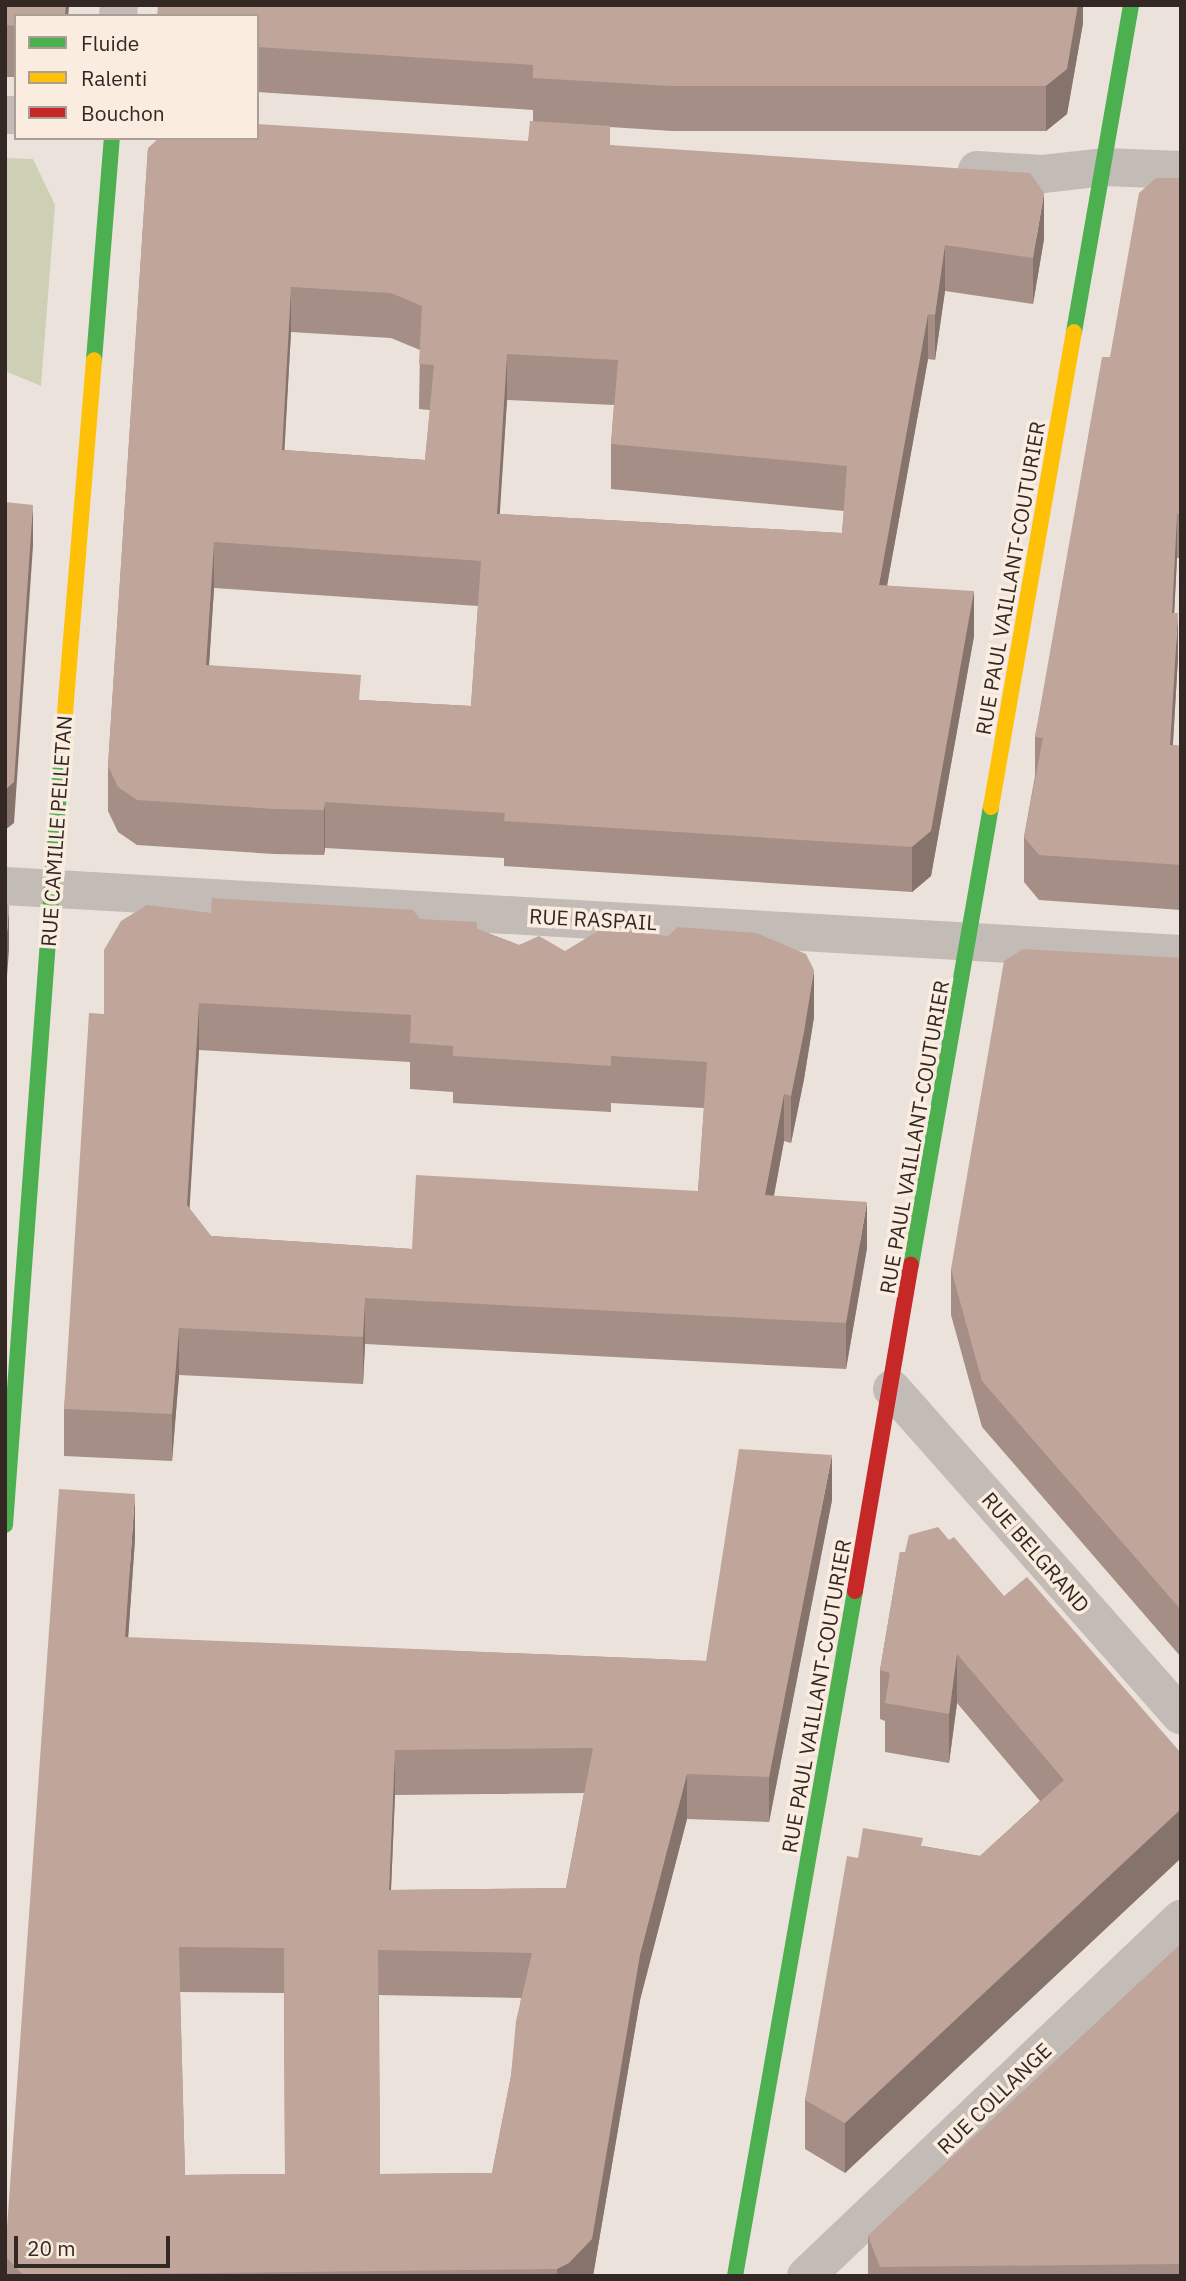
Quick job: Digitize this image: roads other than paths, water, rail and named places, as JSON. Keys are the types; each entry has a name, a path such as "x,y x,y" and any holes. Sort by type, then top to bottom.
{"street":[{"name":"RUE PAUL VAILLANT-COUTURIER","path":"735,2276 892,1389 1131,5"},
{"name":"RUE CAMILLE PELLETAN","path":"5,1525 50,889 112,140"},
{"path":"946,169 1043,174 1104,167 1181,170"},
{"name":"RUE RASPAIL","path":"5,886 1181,954"},
{"name":"RUE BELGRAND","path":"892,1389 1181,1716"},
{"name":"RUE COLLANGE","path":"806,2276 1181,1919"}]}
